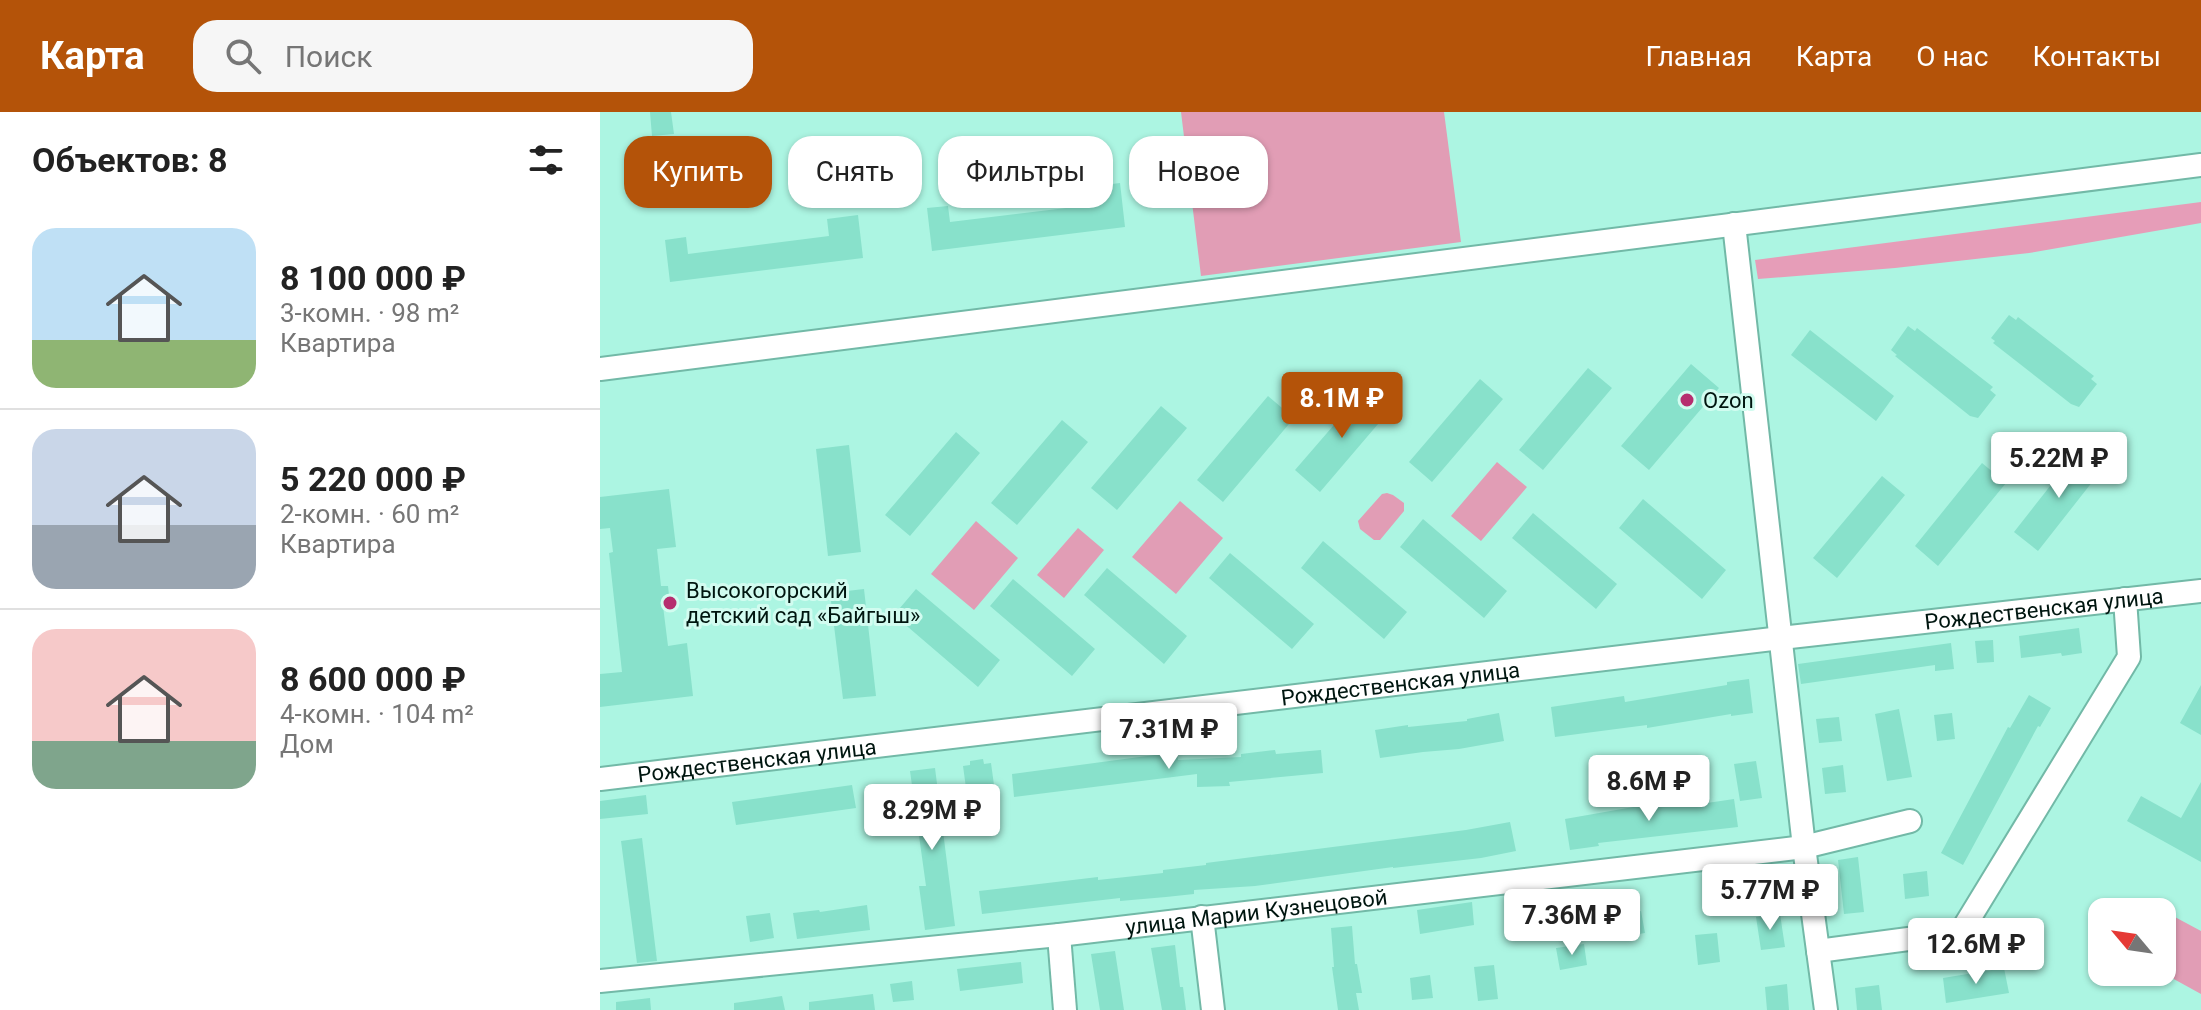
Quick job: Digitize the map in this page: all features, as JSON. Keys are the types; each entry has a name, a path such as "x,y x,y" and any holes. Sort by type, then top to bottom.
{"street":[{"path":"600,369 2201,165"},
{"path":"1734,224 1804,847 1826,1010"},
{"name":"Рождественская улица","path":"600,779 2201,591"},
{"path":"1818,951 1961,932 2129,657 2125,599"},
{"name":"улица Марии Кузнецовой","path":"600,981 1059,935 1804,847 1910,821"},
{"path":"1202,917 1213,1010"},
{"path":"1059,935 1065,1010"}],"shaded area":[{"path":"1181,112 1444,112 1461,242 1201,276 1193,208 1268,208 1268,136 1184,136"},
{"path":"2201,202 2201,223 2029,253 1758,279 1755,260"},
{"path":"1497,462 1527,487 1481,541 1451,516"},
{"path":"1387,493 1404,503 1404,511 1380,540 1374,540 1360,529 1358,521 1382,494"},
{"path":"1180,501 1223,538 1176,594 1132,557"},
{"path":"976,521 1018,558 974,610 931,574"},
{"path":"1078,528 1104,550 1064,598 1037,575"},
{"path":"2176,918 2201,931 2201,994 2176,980"}],"building":[{"path":"650,112 671,112 674,134 652,136"},
{"path":"1120,183 1125,227 932,251 927,208 948,208 950,222 1066,208 1113,208 1113,184"},
{"path":"858,215 863,258 670,282 665,240 686,237 688,254 829,236 827,219"},
{"path":"2009,315 2016,320 2018,317 2094,376 2091,379 2097,384 2079,407 1993,343 1995,341 1991,338"},
{"path":"1908,326 1915,331 1917,328 1993,387 1990,390 1996,395 1978,418 1970,416 1895,356 1891,350"},
{"path":"1810,330 1894,396 1876,421 1791,355"},
{"path":"1691,364 1719,388 1649,470 1621,446"},
{"path":"1588,368 1612,388 1543,470 1519,450"},
{"path":"1480,379 1503,399 1432,482 1409,462"},
{"path":"1365,389 1390,410 1320,492 1295,470"},
{"path":"1268,396 1294,418 1223,502 1197,480"},
{"path":"1161,406 1187,428 1117,510 1091,488"},
{"path":"1062,420 1088,442 1017,525 991,503"},
{"path":"956,432 980,453 910,536 885,515"},
{"path":"849,445 861,552 828,556 816,449"},
{"path":"2080,448 2104,467 2038,551 2014,532"},
{"path":"1982,463 2006,483 1938,566 1915,546"},
{"path":"1882,476 1905,495 1837,578 1813,558"},
{"path":"669,489 676,547 657,549 661,586 668,586 670,605 663,606 668,646 687,643 693,696 600,707 600,674 622,672 609,553 613,552 610,528 600,529 600,497"},
{"path":"1643,499 1726,570 1702,599 1619,528"},
{"path":"1533,513 1617,584 1596,609 1512,538"},
{"path":"1423,519 1507,591 1484,618 1400,547"},
{"path":"1323,541 1407,612 1384,639 1301,568"},
{"path":"1230,553 1314,624 1292,649 1209,578"},
{"path":"1107,568 1187,636 1164,664 1084,595"},
{"path":"1013,579 1095,649 1072,676 990,606"},
{"path":"864,589 876,696 843,699 830,593"},
{"path":"916,589 1000,660 978,687 894,615"},
{"path":"2079,628 2082,653 2021,658 2019,636"},
{"path":"1993,640 1994,662 1977,663 1975,641"},
{"path":"1951,643 1954,669 1935,671 1935,665 1801,684 1798,664"},
{"path":"1749,679 1753,713 1555,737 1551,707 1624,696 1625,702"},
{"path":"2201,685 2201,735 2180,723"},
{"path":"2029,695 2051,708 2038,726 1963,865 1941,853 2008,727"},
{"path":"1899,709 1912,777 1887,781 1875,714"},
{"path":"1499,713 1504,741 1380,758 1375,730 1467,721"},
{"path":"1952,713 1955,739 1937,741 1934,715"},
{"path":"1839,717 1842,741 1819,743 1816,719"},
{"path":"1275,750 1276,754 1321,750 1323,773 1229,782 1230,786 1197,787 1197,774 1014,797 1012,774 1177,752 1178,760 1241,757 1241,754"},
{"path":"983,759 984,764 991,763 994,785 966,788 963,766 970,765 970,761"},
{"path":"1756,761 1762,798 1740,801 1734,764"},
{"path":"1843,765 1846,792 1825,794 1822,768"},
{"path":"935,768 955,926 925,930 919,886 926,886 910,771"},
{"path":"2201,782 2201,862 2127,821 2141,796 2181,818"},
{"path":"852,785 856,808 736,825 732,802"},
{"path":"646,795 648,814 600,819 600,801"},
{"path":"1734,799 1738,827 1598,843 1599,846 1570,850 1565,819 1639,806 1686,803 1687,806"},
{"path":"1510,822 1516,851 1481,858 1255,886 1194,890 1194,894 1120,901 1120,898 982,914 979,891 1163,873 1163,870 1206,863"},
{"path":"642,838 657,961 637,963 621,841"},
{"path":"1858,857 1864,912 1844,914 1838,860"},
{"path":"1744,870 1747,890 1715,895 1712,875"},
{"path":"1927,871 1929,896 1905,899 1903,874"},
{"path":"1583,893 1585,916 1565,918 1562,896"},
{"path":"1472,902 1474,925 1420,934 1417,910"},
{"path":"867,905 870,930 797,939 793,913"},
{"path":"1641,911 1645,933 1601,940 1598,918"},
{"path":"770,913 774,938 750,942 746,916"},
{"path":"1780,914 1785,947 1761,950 1756,917"},
{"path":"1352,926 1355,964 1362,993 1356,993 1359,1010 1338,1010 1331,928"},
{"path":"1717,933 1720,962 1698,965 1695,935"},
{"path":"1584,944 1587,965 1560,970 1556,948"},
{"path":"1175,945 1186,1010 1162,1010 1151,948"},
{"path":"1115,951 1124,1010 1100,1010 1091,954"},
{"path":"1021,962 1023,983 960,991 957,969"},
{"path":"1494,965 1498,999 1478,1001 1474,967"},
{"path":"2004,968 2009,993 1946,1003 1943,978"},
{"path":"1430,975 1433,998 1412,1000 1410,978"},
{"path":"912,981 914,1000 893,1002 890,984"},
{"path":"1787,984 1789,1010 1767,1010 1765,987"},
{"path":"1879,985 1882,1010 1857,1010 1855,988"},
{"path":"873,994 875,1010 809,1010 809,1002"},
{"path":"782,996 785,1010 734,1010 734,1003"},
{"path":"650,998 651,1010 616,1010 616,1002"}],"place":[{"name":"Ozon","path":"1687,400"},
{"name":"Высокогорский детский сад «Байгыш»","path":"670,603"}]}
